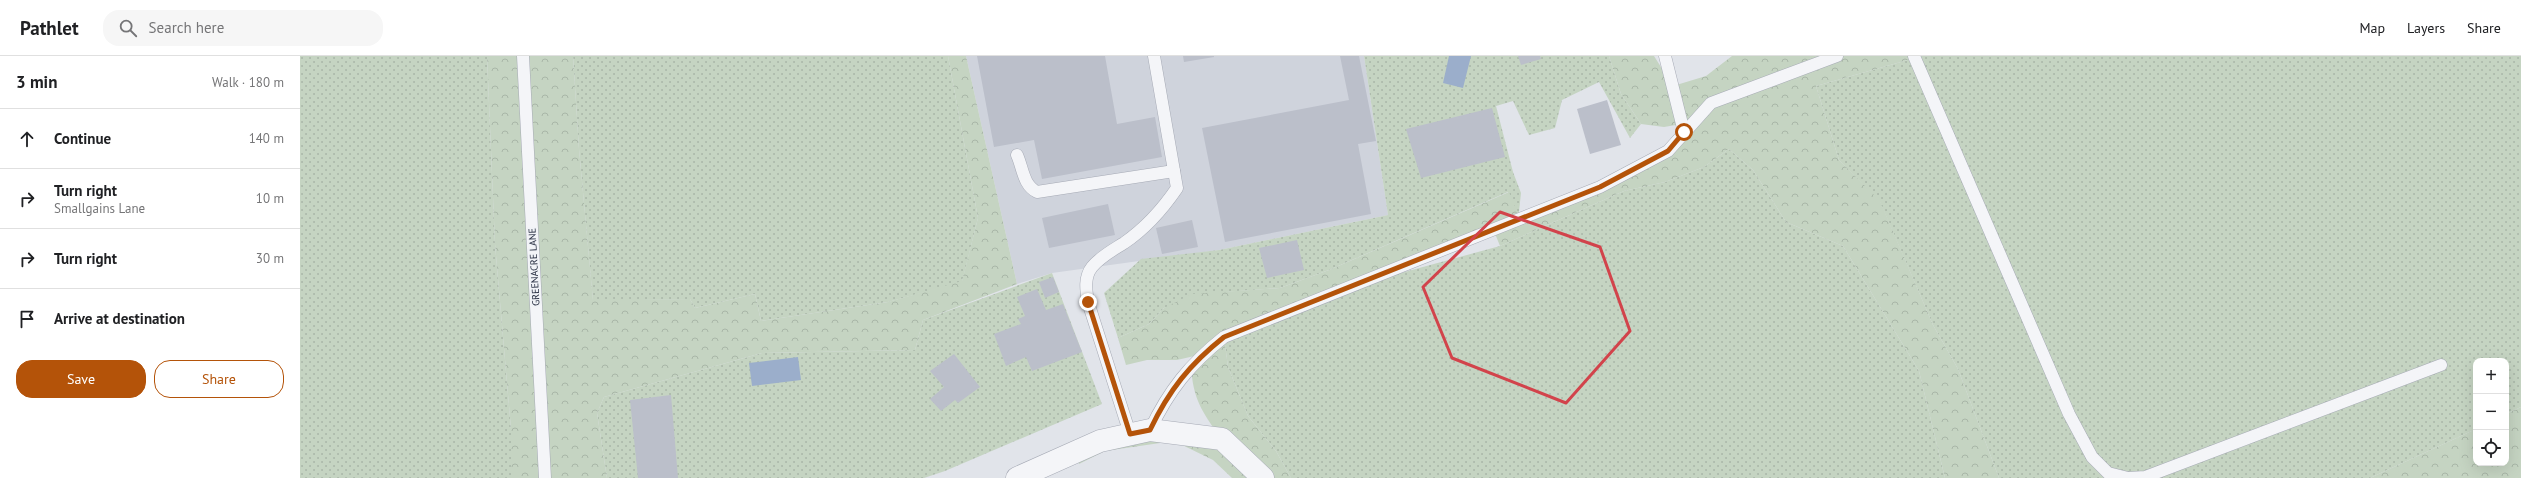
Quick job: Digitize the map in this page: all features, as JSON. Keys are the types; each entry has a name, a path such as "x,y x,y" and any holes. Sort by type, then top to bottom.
{"street":[{"path":"1017,478 1100,441 1140,432 1222,439 1263,478"}],"lane":[{"name":"GREENACRE LANE","path":"523,56 545,478"},
{"path":"1140,432 1088,302 1085,285 1092,267 1160,213 1177,188 1154,56"},
{"path":"1665,56 1684,132"},
{"path":"1140,432 1178,381 1204,353 1224,337 1600,187 1668,151 1711,103 1837,56"},
{"path":"1914,56 2069,414 2092,457 2108,473 2128,478 2145,477 2441,365"},
{"path":"1017,155 1025,180 1030,188 1037,192 1174,171"}],"highlighted area":[{"path":"1500,212 1600,247 1630,331 1566,403 1452,358 1423,287"}],"shaded area":[{"path":"966,56 1364,56 1388,215 1219,250 1052,273 1017,284"}],"green space":[{"path":"300,56 487,56 495,244 511,429 511,478 300,478"},
{"path":"487,56 573,56 579,149 593,300 690,299 695,308 755,294 761,321 888,302 962,281 978,218 948,56 966,56 1017,284 923,320 915,350 762,353 604,397 597,413 607,478 511,478 511,429 495,244"},
{"path":"573,56 948,56 978,218 962,282 888,302 761,321 755,294 695,308 690,299 593,301 579,149"},
{"path":"1364,56 1609,56 1621,94 1641,124 1630,138 1599,82 1562,100 1555,128 1529,135 1513,101 1496,106 1513,172 1521,193 1518,221 1508,192 1329,270 1280,288 1226,292 1164,308 1149,324 1118,338 1104,293 1141,259 1219,250 1388,215"},
{"path":"1609,56 1654,56 1673,86 1706,76 1732,56 1922,56 1816,86 1839,160 1880,201 1933,325 1958,369 1999,478 1945,478 1919,371 1843,246 1786,222 1753,170 1729,149 1704,167 1665,182 1624,191 1500,246 1494,231 1224,337 1228,367 1248,416 1276,451 1291,478 1232,478 1213,460 1174,441 1105,451 1079,464 1075,453 1100,441 1221,439 1204,413 1196,397 1194,388 1191,366 1203,354 1177,360 1147,360 1126,365 1118,338 1149,324 1164,308 1192,294 1280,288 1329,270 1509,192 1516,209 1518,221 1668,151 1682,124 1664,127 1641,124 1621,94"},
{"path":"1922,56 2521,56 2521,407 2509,413 2509,358 2473,358 2473,430 2370,478 1999,478 1958,369 1933,325 1880,202 1839,160 1816,86"},
{"path":"1729,149 1753,170 1786,222 1843,246 1919,371 1945,478 1291,478 1276,451 1248,416 1228,367 1224,337 1364,283 1500,246 1624,191 1665,182 1704,167"},
{"path":"1052,273 1102,404 945,471 924,478 607,478 597,413 604,397 762,353 915,350 923,320"},
{"path":"2521,407 2521,478 2370,478 2473,430 2473,466 2509,466 2509,413"}],"water":[{"path":"1449,56 1471,56 1463,88 1443,83"},
{"path":"798,357 801,380 752,386 749,363"}],"building":[{"path":"977,56 1105,56 1117,124 1155,117 1162,157 1042,179 1034,140 994,147"},
{"path":"1183,56 1214,56 1214,57 1184,62"},
{"path":"1340,56 1359,56 1376,141 1358,144 1371,214 1225,242 1202,128 1349,100"},
{"path":"1518,56 1540,56 1541,59 1521,65"},
{"path":"1607,100 1621,145 1590,154 1577,109"},
{"path":"1492,108 1505,157 1421,178 1406,129"},
{"path":"1108,204 1115,235 1049,248 1042,218"},
{"path":"1192,220 1198,247 1162,254 1156,228"},
{"path":"1297,240 1304,270 1267,278 1259,248"},
{"path":"1053,277 1059,292 1045,298 1039,282"},
{"path":"1037,289 1046,310 1063,304 1082,352 1032,371 1026,357 1006,366 994,334 1021,324 1018,319 1025,316 1017,297"},
{"path":"954,354 980,387 958,403 955,400 941,411 930,399 944,387 930,371"},
{"path":"671,395 678,478 638,478 630,400"}],"route":[{"path":"1088,302 1130,434 1150,430 1165,399 1178,381 1204,353 1224,337 1364,283 1600,187 1668,151 1684,132"}]}
